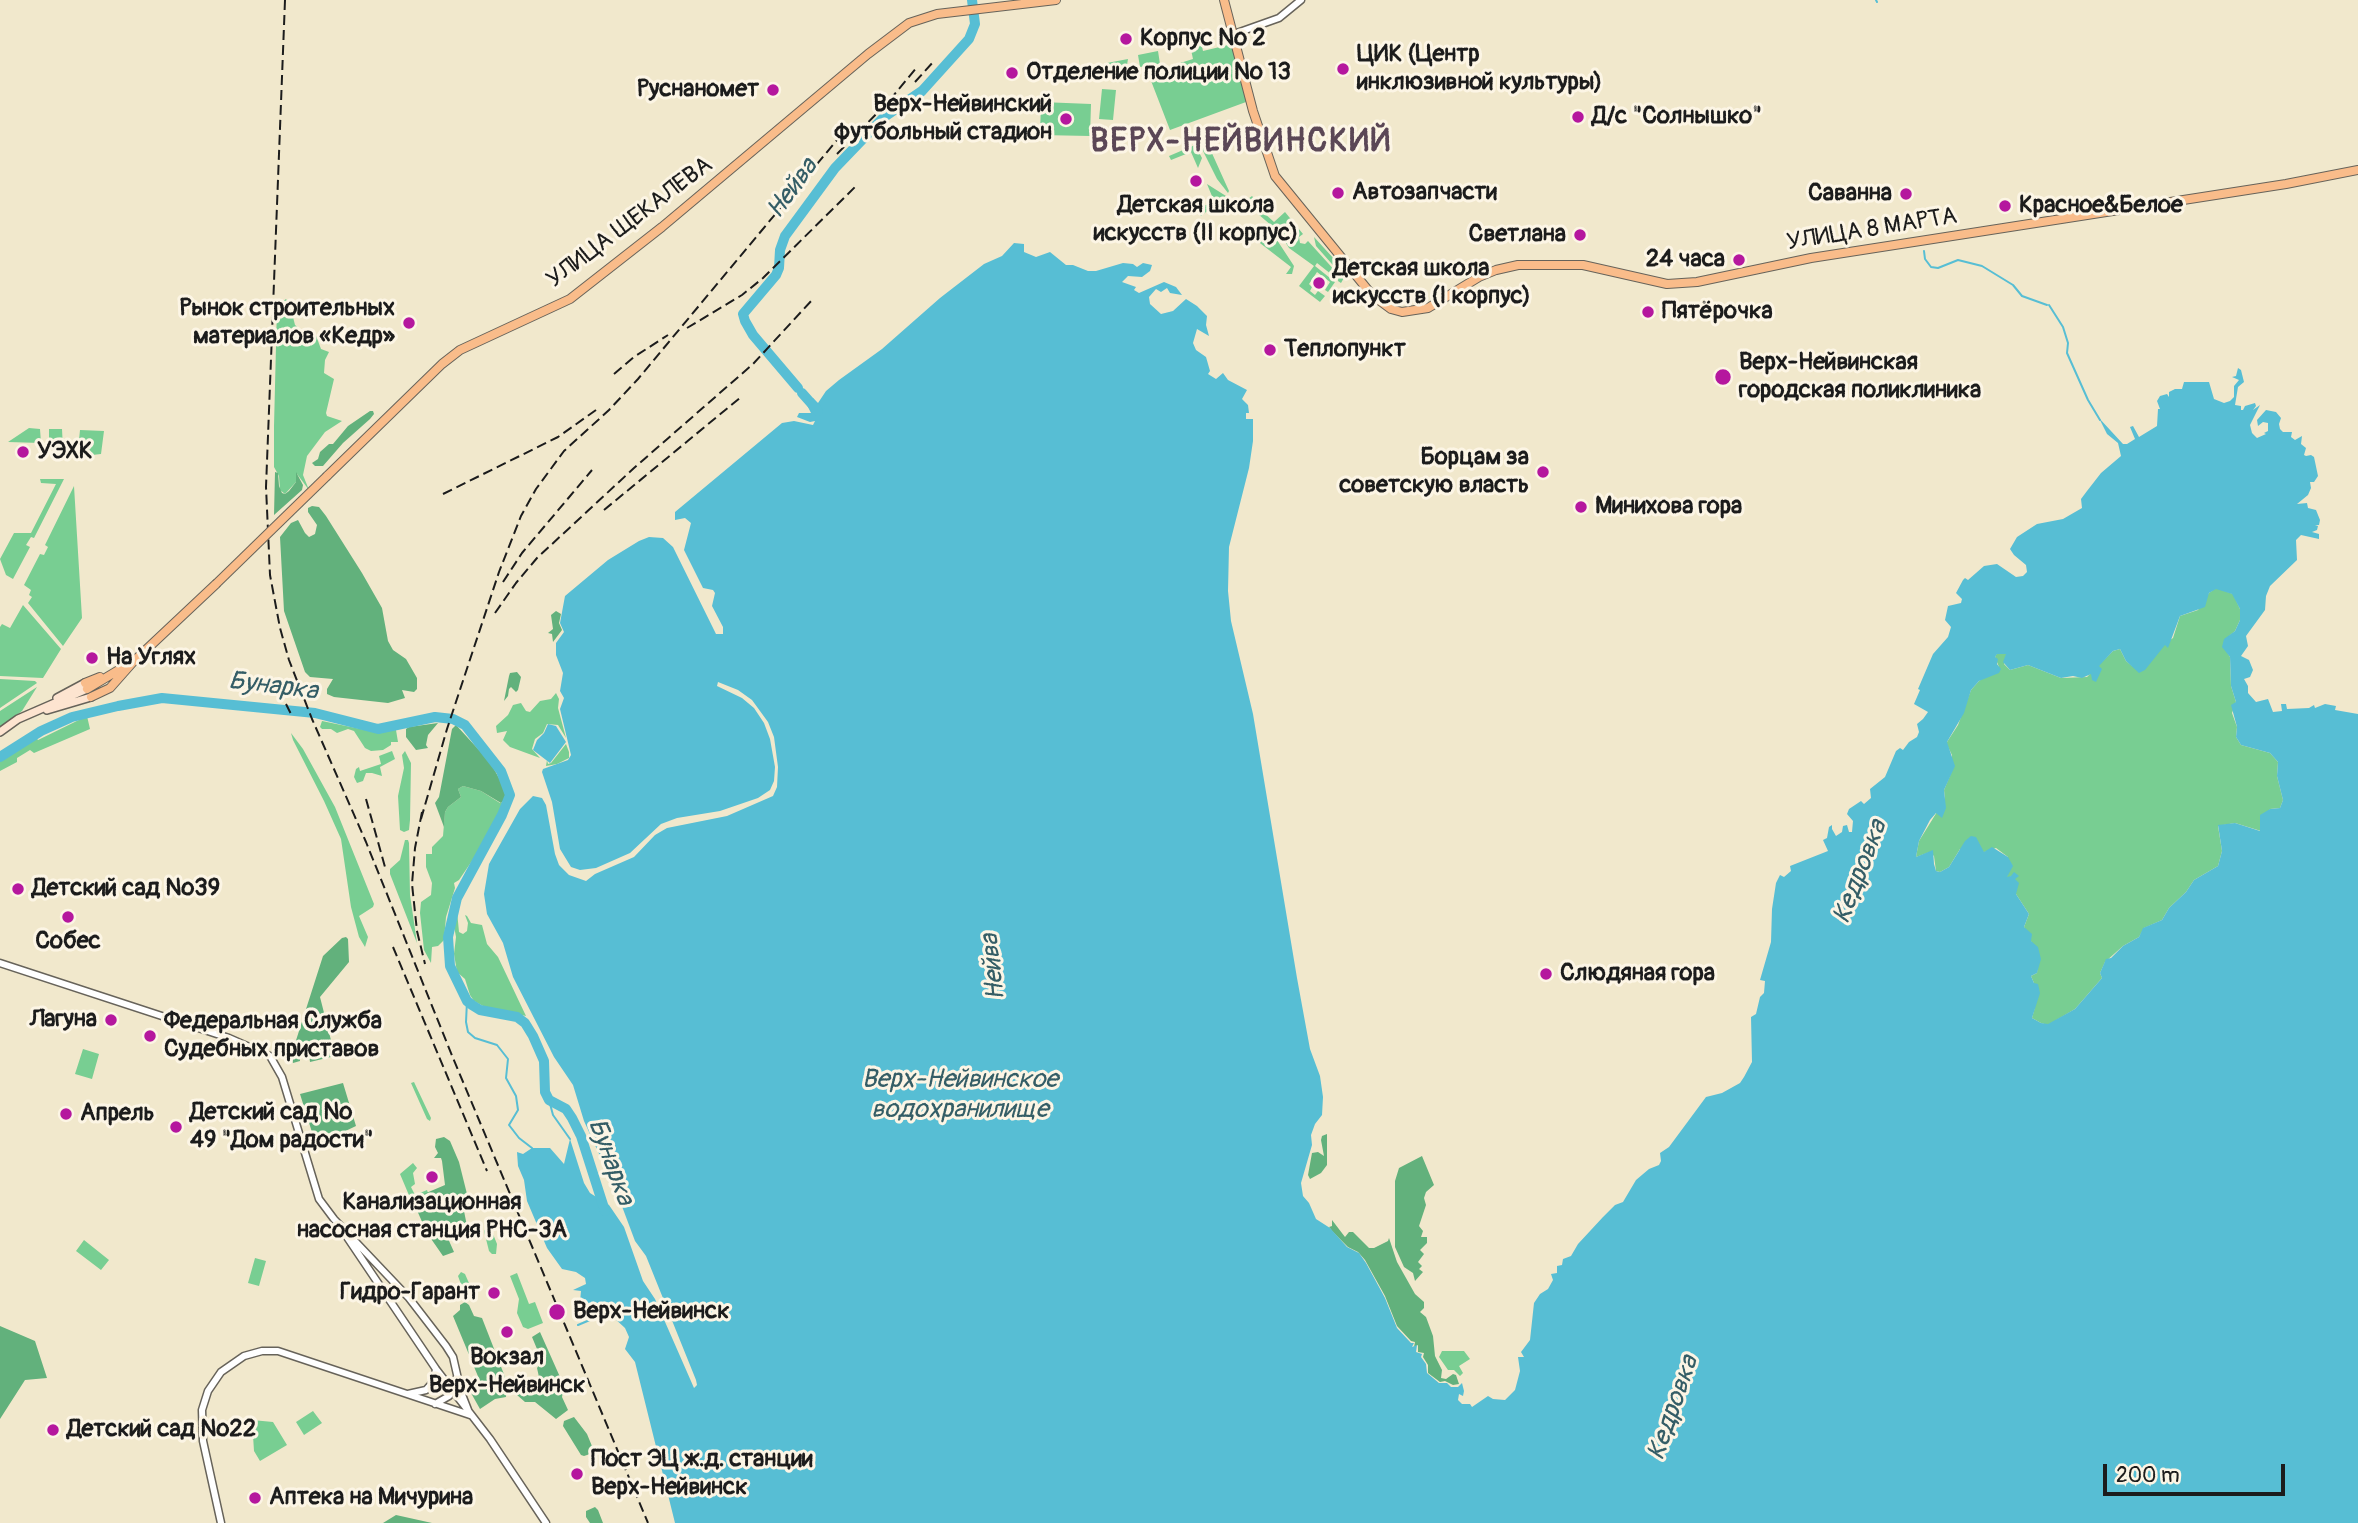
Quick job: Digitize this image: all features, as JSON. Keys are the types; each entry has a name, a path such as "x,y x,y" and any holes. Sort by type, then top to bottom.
{"main road":[{"name":"УЛИЦА ЩЕКАЛЕВА","path":"133,662 442,364 460,350 570,299 662,227 892,35 918,19 937,14 1055,0"},
{"path":"1224,0 1234,34"},
{"name":"УЛИЦА 8 МАРТА","path":"1234,34 1253,111 1275,176 1366,290 1379,302 1402,312 1429,308 1479,277 1518,265 1583,265 1667,284 1697,282 1811,258 2286,184 2358,170"},
{"path":"0,732 18,719 88,690 133,662"},
{"path":"88,690 110,688 133,662"}],"street":[{"path":"1234,34 1279,18 1301,0"},
{"path":"0,962 229,1038 270,1056 282,1077 315,1191 324,1208 379,1265 435,1330 453,1357 470,1415"},
{"path":"334,1219 436,1369 489,1439 546,1523"},
{"path":"370,1269 372,1264 379,1265"},
{"path":"221,1523 208,1469 201,1418 208,1391 221,1372 235,1361 255,1352 278,1351 470,1415"},
{"path":"402,1394 426,1390 434,1381 436,1369"},
{"path":"435,1404 453,1391 457,1374"}],"green space":[{"path":"1201,42 1203,51 1232,44 1246,102 1170,130 1148,73 1193,59 1190,45"},
{"path":"1158,51 1160,64 1140,67 1138,55"},
{"path":"1128,59 1125,77 1107,70 1107,63"},
{"path":"1102,89 1116,90 1113,120 1099,119"},
{"name":"Верх-Нейвинский футбольный стадион","path":"1041,102 1091,104 1090,136 1040,135"},
{"path":"1206,140 1228,193 1217,179 1200,145"},
{"path":"1195,145 1202,158 1198,168 1191,152 1171,160 1169,156"},
{"path":"1207,184 1226,196 1201,216 1196,210 1214,201"},
{"path":"1252,196 1274,222 1285,212 1303,234 1299,237 1300,243 1305,244 1308,241 1337,273 1336,278 1317,263 1315,266 1335,282 1328,292 1325,290 1330,282 1317,272 1309,284 1312,287 1310,291 1315,295 1318,291 1325,296 1320,302 1299,286 1314,266 1289,248 1279,232 1244,202"},
{"path":"1264,231 1269,231 1275,237 1294,266 1292,274 1286,274 1291,267 1256,240"},
{"path":"1314,237 1345,271 1341,283 1338,281 1339,272 1316,246"},
{"path":"286,299 295,325 301,330 315,333 321,349 329,352 324,373 334,379 326,413 327,416 342,421 325,432 307,456 303,475 309,490 297,474 296,482 285,494 280,490 279,476 274,467 274,426 277,306"},
{"path":"370,411 374,414 370,419 343,443 323,466 315,466 312,463 348,426"},
{"path":"29,428 40,429 41,443 8,442"},
{"path":"49,429 62,429 63,449 49,445"},
{"path":"80,430 104,431 101,454 83,456 78,450"},
{"path":"275,472 278,473 282,493 289,491 296,482 296,472 303,485 302,490 274,515"},
{"path":"40,479 64,479 34,538 31,537 26,545 30,547 13,579 6,575 0,559 14,533 31,533 56,484 41,483"},
{"path":"74,486 82,618 63,646 28,603 32,597 29,595 31,590 24,585 40,554 44,555 48,547 45,545"},
{"path":"319,507 326,516 362,573 382,608 388,641 393,650 406,659 417,678 417,689 414,692 402,690 405,698 388,703 334,697 327,694 333,679 310,677 305,672 284,611 280,537 291,523 298,520 309,537 315,534 317,525 308,512 308,508"},
{"path":"2216,588 2233,594 2240,609 2240,620 2235,631 2228,637 2226,650 2230,657 2231,686 2236,702 2232,713 2237,727 2236,737 2241,745 2270,753 2278,762 2277,776 2283,800 2280,808 2270,809 2261,831 2235,823 2218,826 2222,851 2218,866 2194,880 2162,920 2144,928 2139,937 2123,946 2105,962 2100,973 2102,978 2075,1009 2048,1025 2041,1023 2032,1018 2035,1007 2031,976 2037,973 2038,963 2024,927 2029,914 2016,894 2015,880 2012,876 2007,877 2008,857 1996,848 1985,852 1960,849 1949,867 1940,872 1936,871 1934,856 1930,852 1916,857 1919,841 1945,799 1944,790 1952,771 1952,755 1947,742 1958,725 1971,690 1999,667 1995,657 1997,653 2007,653 2004,664 2010,670 2028,665 2061,678 2087,677 2113,651 2120,649 2132,666 2173,638 2180,616 2198,610 2209,593"},
{"path":"23,605 61,649 43,678 0,676 0,627 2,624 10,628"},
{"path":"556,611 561,614 559,623 562,630 553,642 552,634 548,633 553,629 551,615"},
{"path":"517,672 521,677 518,690 516,692 511,687 504,701 510,673"},
{"path":"0,679 35,681 37,683 0,708"},
{"path":"37,687 22,711 0,728 0,711"},
{"path":"556,693 566,738 558,725 547,724 543,733 535,739 532,749 540,758 510,747 503,740 507,731 497,733 496,726 508,715 513,705 521,703 526,711 530,712 540,701 551,699"},
{"path":"87,716 90,729 34,753 30,750 17,758 17,762 0,771 0,758 34,735 38,740"},
{"path":"322,721 375,732 396,730 398,742 391,742 391,745 383,750 371,751 365,748 354,731 348,729 337,733 331,729 322,729"},
{"path":"438,723 428,735 428,748 416,750 406,737 406,729 409,727"},
{"path":"456,725 490,762 504,787 506,798 501,803 481,791 463,786 458,789 461,797 445,812 444,827 435,803 439,797 452,729"},
{"path":"291,733 303,749 335,807 374,904 359,916 368,937 365,947 359,937 351,907 341,839"},
{"path":"566,744 569,758 546,766 547,760 548,764 551,763"},
{"path":"392,751 395,759 380,767 382,776 366,773 363,781 357,783 354,777 356,769 359,767 360,771 381,764 379,756"},
{"path":"405,751 411,763 409,830 404,832 400,830 398,796 404,768 402,755"},
{"path":"463,786 481,791 500,803 504,802 478,852 459,880 454,883 444,940 438,946 432,947 431,963 424,950 420,913 421,902 431,895 432,883 426,867 426,854 432,854 432,847 443,836 445,812 461,797 458,789"},
{"path":"405,840 409,843 410,895 417,943 390,874 390,869 400,860"},
{"path":"457,911 459,932 463,934 467,931 465,915 471,923 482,925 487,944 498,957 526,1016 483,1006 470,995 465,979 457,972 454,954"},
{"path":"346,937 349,962 320,997 335,1056 310,1062 308,1046 299,1047 300,1061 293,1063 291,1056 323,956"},
{"path":"83,1049 99,1054 92,1079 75,1074"},
{"path":"414,1082 431,1118 430,1121 411,1083"},
{"path":"343,1083 356,1126 316,1145 300,1094"},
{"path":"1327,1134 1327,1165 1321,1173 1310,1179 1308,1175 1312,1153 1318,1152 1324,1156 1321,1140 1322,1136"},
{"path":"444,1137 450,1141 459,1162 470,1206 464,1211 468,1231 460,1235 456,1231 446,1234 454,1252 443,1256 427,1233 412,1199 445,1185 441,1158 434,1158 438,1153 435,1147 436,1139"},
{"path":"1422,1156 1434,1185 1424,1198 1426,1205 1419,1226 1423,1231 1421,1237 1427,1237 1427,1243 1420,1250 1424,1254 1418,1262 1422,1266 1419,1269 1423,1272 1415,1281 1413,1273 1404,1267 1395,1247 1395,1181 1399,1168"},
{"path":"413,1163 417,1168 413,1173 415,1184 411,1187 415,1195 427,1190 428,1193 411,1200 400,1174"},
{"path":"1332,1220 1345,1237 1349,1232 1353,1232 1369,1248 1388,1241 1389,1238 1397,1262 1415,1294 1424,1302 1424,1308 1420,1312 1426,1317 1433,1336 1435,1356 1442,1370 1441,1378 1456,1375 1459,1384 1440,1382 1428,1373 1424,1353 1418,1352 1418,1345 1414,1347 1415,1342 1397,1326 1385,1296 1365,1260 1333,1232 1329,1227 1332,1226"},
{"path":"486,1228 493,1234 497,1244 496,1254 489,1251 484,1231"},
{"path":"84,1240 109,1260 101,1270 76,1251"},
{"path":"255,1258 266,1261 259,1286 248,1283"},
{"path":"461,1272 465,1274 472,1290 454,1298 452,1295 444,1298 440,1288 446,1294 462,1287 458,1276"},
{"path":"517,1273 529,1304 535,1302 543,1323 528,1329 523,1327 517,1313 519,1299 510,1276"},
{"path":"465,1302 474,1316 482,1318 507,1382 506,1397 495,1399 480,1409 471,1393 482,1386 453,1316"},
{"path":"0,1326 35,1341 47,1378 25,1380 0,1419"},
{"path":"540,1332 564,1386 562,1397 568,1410 556,1419 535,1402 525,1402 517,1395 516,1390 515,1382 523,1387 539,1377 537,1368 542,1361 532,1337"},
{"path":"1442,1351 1464,1351 1470,1359 1459,1366 1463,1373 1460,1376 1454,1370 1448,1370 1439,1357"},
{"path":"313,1411 322,1423 304,1435 296,1422"},
{"path":"574,1417 587,1434 593,1453 581,1455 563,1426 564,1421"},
{"path":"252,1420 273,1422 287,1445 260,1461 254,1451"},
{"path":"595,1507 603,1523 590,1523 586,1517 586,1511"},
{"path":"396,1515 432,1523 383,1523"}],"water":[{"name":"Верх-Нейвинское водохранилище","path":"1014,243 1024,244 1024,252 1036,257 1050,252 1066,265 1088,271 1123,263 1137,267 1143,263 1152,265 1150,271 1142,277 1128,276 1122,282 1136,287 1134,290 1139,293 1164,282 1176,287 1182,295 1170,293 1167,288 1161,292 1156,289 1149,297 1150,304 1161,314 1173,311 1186,299 1197,306 1207,316 1209,336 1197,329 1193,343 1196,350 1206,357 1210,371 1208,374 1216,379 1223,373 1228,380 1247,390 1242,399 1248,405 1249,413 1246,413 1246,419 1253,419 1253,441 1229,547 1228,591 1231,621 1253,714 1310,1049 1320,1076 1323,1097 1322,1115 1311,1135 1312,1145 1301,1183 1303,1196 1316,1219 1330,1228 1347,1247 1359,1253 1385,1298 1397,1328 1414,1343 1412,1347 1417,1345 1416,1352 1422,1354 1427,1373 1439,1383 1447,1383 1451,1387 1458,1387 1462,1383 1463,1396 1459,1394 1458,1400 1472,1407 1488,1396 1505,1400 1515,1390 1520,1371 1518,1357 1524,1357 1521,1352 1530,1340 1534,1303 1540,1294 1548,1289 1553,1280 1551,1274 1557,1273 1557,1266 1562,1265 1563,1259 1571,1256 1578,1244 1615,1205 1623,1202 1636,1180 1649,1169 1659,1165 1660,1153 1669,1147 1706,1097 1722,1093 1740,1083 1744,1077 1752,1062 1751,1017 1756,1014 1760,997 1764,993 1765,981 1760,980 1771,942 1776,883 1780,875 1784,877 1791,871 1790,866 1828,851 1823,840 1827,838 1829,827 1832,825 1836,836 1842,832 1843,826 1847,825 1849,832 1852,832 1853,821 1847,814 1849,809 1861,801 1864,804 1871,798 1870,789 1885,777 1896,751 1900,748 1903,750 1917,737 1917,724 1928,712 1914,704 1920,690 1918,689 1933,654 1948,637 1951,627 1945,620 1948,606 1961,603 1962,599 1956,593 1963,580 1968,580 1984,566 1997,564 2016,577 2023,576 2027,572 2026,565 2010,549 2017,537 2037,524 2063,519 2082,508 2081,499 2101,473 2121,456 2118,443 2107,434 2099,418 2123,444 2127,444 2135,439 2130,427 2133,426 2139,437 2157,426 2160,409 2157,401 2160,396 2167,394 2169,397 2169,392 2182,389 2184,382 2209,382 2214,399 2224,403 2234,397 2234,386 2239,380 2232,377 2236,376 2238,368 2241,370 2244,382 2238,387 2235,405 2241,406 2243,410 2245,406 2255,403 2253,410 2260,405 2250,425 2252,433 2257,438 2266,434 2264,433 2268,431 2268,423 2263,422 2258,426 2257,420 2266,410 2276,412 2281,418 2280,429 2283,432 2292,432 2291,437 2295,440 2302,436 2301,444 2306,448 2304,455 2314,457 2318,476 2314,482 2310,482 2308,495 2297,504 2307,503 2308,508 2316,510 2320,520 2319,525 2315,525 2318,526 2317,530 2312,532 2319,534 2319,539 2301,535 2296,540 2297,560 2270,586 2265,610 2246,636 2248,646 2241,656 2249,660 2253,670 2250,677 2244,679 2248,693 2256,702 2268,699 2273,712 2282,711 2281,704 2286,704 2287,709 2309,708 2314,705 2315,708 2325,704 2336,706 2335,710 2358,714 2358,1523 675,1523 635,1362 625,1349 629,1337 625,1328 613,1317 596,1317 580,1302 581,1291 573,1290 586,1284 585,1278 576,1272 562,1269 547,1248 527,1201 517,1152 523,1154 532,1148 550,1148 564,1164 570,1139 584,1183 590,1193 609,1205 624,1227 643,1281 655,1299 694,1388 697,1385 696,1380 646,1256 635,1241 617,1193 584,1121 573,1085 554,1057 513,977 503,943 487,914 484,894 489,864 520,809 533,796 542,798 546,805 559,865 569,875 586,881 595,874 634,857 655,835 667,828 727,816 773,796 777,787 778,767 774,737 768,722 752,700 738,690 718,682 717,686 742,698 754,708 764,723 775,767 770,790 758,798 720,811 677,818 661,824 630,853 596,868 580,870 571,867 560,849 552,802 542,772 543,769 568,760 571,755 560,709 564,698 560,691 563,673 556,655 556,643 564,632 560,623 565,596 608,560 639,541 649,537 663,538 673,547 716,634 723,634 723,627 712,606 715,593 703,588 684,550 691,523 685,518 675,520 675,512 782,423 794,421 813,425 815,421 797,417 799,413 811,413 806,403 813,398 818,403 826,391 882,349 940,298 984,264 1002,256","holes":["2216,589 2232,594 2240,609 2240,620 2235,631 2224,639 2222,647 2230,657 2231,686 2236,702 2231,705 2237,727 2236,737 2241,745 2270,753 2278,762 2277,776 2283,800 2280,808 2270,809 2260,815 2260,831 2235,823 2218,825 2222,851 2218,866 2194,880 2162,920 2143,928 2139,937 2106,959 2100,973 2102,978 2075,1009 2048,1024 2041,1023 2032,1018 2040,993 2038,984 2034,983 2031,976 2037,973 2041,959 2038,947 2031,941 2032,934 2024,927 2029,914 2016,894 2019,883 2015,879 2019,876 2014,872 2007,877 2013,866 2008,857 1992,847 1984,852 1976,837 1971,836 1949,867 1940,872 1936,871 1933,850 1916,857 1919,841 1930,820 1936,813 1942,818 1946,808 1944,790 1955,766 1947,742 1964,713 1971,690 1979,681 1999,673 2001,669 1995,657 1997,654 2006,654 2003,662 2010,670 2028,665 2061,678 2082,678 2091,674 2092,680 2096,682 2102,669 2099,666 2113,651 2120,649 2126,661 2139,673 2145,670 2165,645 2168,648 2180,616 2205,607 2209,593"]},
{"path":"548,724 556,726 566,742 550,763 533,750"}],"waterway":[{"name":"Нейва","path":"798,388 753,335 743,314 776,275 785,236 835,168 884,117 922,91 969,39 975,24 972,0"},
{"name":"Кедровка","path":"1924,251 1925,259 1931,267 1938,268 1958,260 1982,266 2013,285 2022,296 2047,305"},
{"name":"Кедровка","path":"2049,305 2063,327 2068,343 2067,353 2100,420"},
{"name":"Нейва","path":"802,393 818,411"},
{"name":"Бунарка","path":"0,757 41,731 72,717 162,698 315,713 378,729 435,717 453,719 465,725 501,771 510,795 457,898 448,937 450,966 467,1001 472,1005 480,1010 517,1017 525,1023 544,1061 545,1092 549,1100 566,1109 572,1118 581,1136 605,1211"},
{"path":"467,1001 468,1032 475,1038 497,1045 508,1059 506,1078 516,1096 518,1110 509,1125 519,1138 532,1148"},
{"path":"549,1100 553,1115 570,1139"},
{"path":"578,1325 597,1317"}],"railway":[{"path":"285,0 266,487 270,575 280,628 289,660 312,719 366,842 453,1058 648,1523"},
{"path":"915,82 934,61"},
{"path":"837,154 889,101 917,67"},
{"path":"421,819 447,729 499,572 521,516 536,489 564,451 638,379 847,128"},
{"path":"687,328 742,295 763,278 855,187"},
{"path":"495,613 537,558 634,468 753,364 813,299"},
{"path":"614,374 668,335"},
{"path":"604,510 741,397"},
{"path":"443,494 558,437 596,410"},
{"path":"503,582 522,553 592,470"},
{"path":"286,704 292,716"},
{"path":"366,799 385,867"},
{"path":"422,812 412,884 417,931 425,964"},
{"path":"393,947 487,1171"}],"place":[{"name":"Корпус № 2","path":"1126,39"},
{"name":"ЦИК (Центр инклюзивной культуры)","path":"1343,69"},
{"name":"Отделение полиции № 13","path":"1012,73"},
{"name":"Руснаномет","path":"773,90"},
{"name":"Д/с \"Солнышко\"","path":"1578,117"},
{"name":"Верх-Нейвинский футбольный стадион","path":"1066,119"},
{"name":"Детская школа искусств (II корпус)","path":"1196,181"},
{"name":"Автозапчасти","path":"1338,193"},
{"name":"Саванна","path":"1906,194"},
{"name":"Красное&Белое","path":"2005,206"},
{"name":"Светлана","path":"1580,235"},
{"name":"24 часа","path":"1739,260"},
{"name":"Детская школа искусств (I корпус)","path":"1319,283"},
{"name":"Пятёрочка","path":"1648,312"},
{"name":"Рынок строительных материалов «Кедр»","path":"409,323"},
{"name":"Теплопункт","path":"1270,350"},
{"name":"Верх-Нейвинская городская поликлиника","path":"1723,377"},
{"name":"УЭХК","path":"23,452"},
{"name":"Борцам за советскую власть","path":"1543,472"},
{"name":"Минихова гора","path":"1581,507"},
{"name":"На Углях","path":"92,658"},
{"name":"Детский сад №39","path":"18,889"},
{"name":"Собес","path":"68,917"},
{"name":"Слюдяная гора","path":"1546,974"},
{"name":"Лагуна","path":"111,1020"},
{"name":"Федеральная Служба Судебных приставов","path":"150,1036"},
{"name":"Апрель","path":"66,1114"},
{"name":"Детский сад № 49 \"Дом радости\"","path":"176,1127"},
{"name":"Канализационная насосная станция РНС-3А","path":"432,1177"},
{"name":"Гидро-Гарант","path":"494,1293"},
{"name":"Верх-Нейвинск","path":"557,1312"},
{"name":"Вокзал Верх-Нейвинск","path":"507,1332"},
{"name":"Детский сад №22","path":"53,1430"},
{"name":"Пост ЭЦ ж.д. станции Верх-Нейвинск","path":"577,1474"},
{"name":"Аптека на Мичурина","path":"255,1498"}],"district":[{"name":"ВЕРХ-НЕЙВИНСКИЙ","path":"1241,143"}]}
